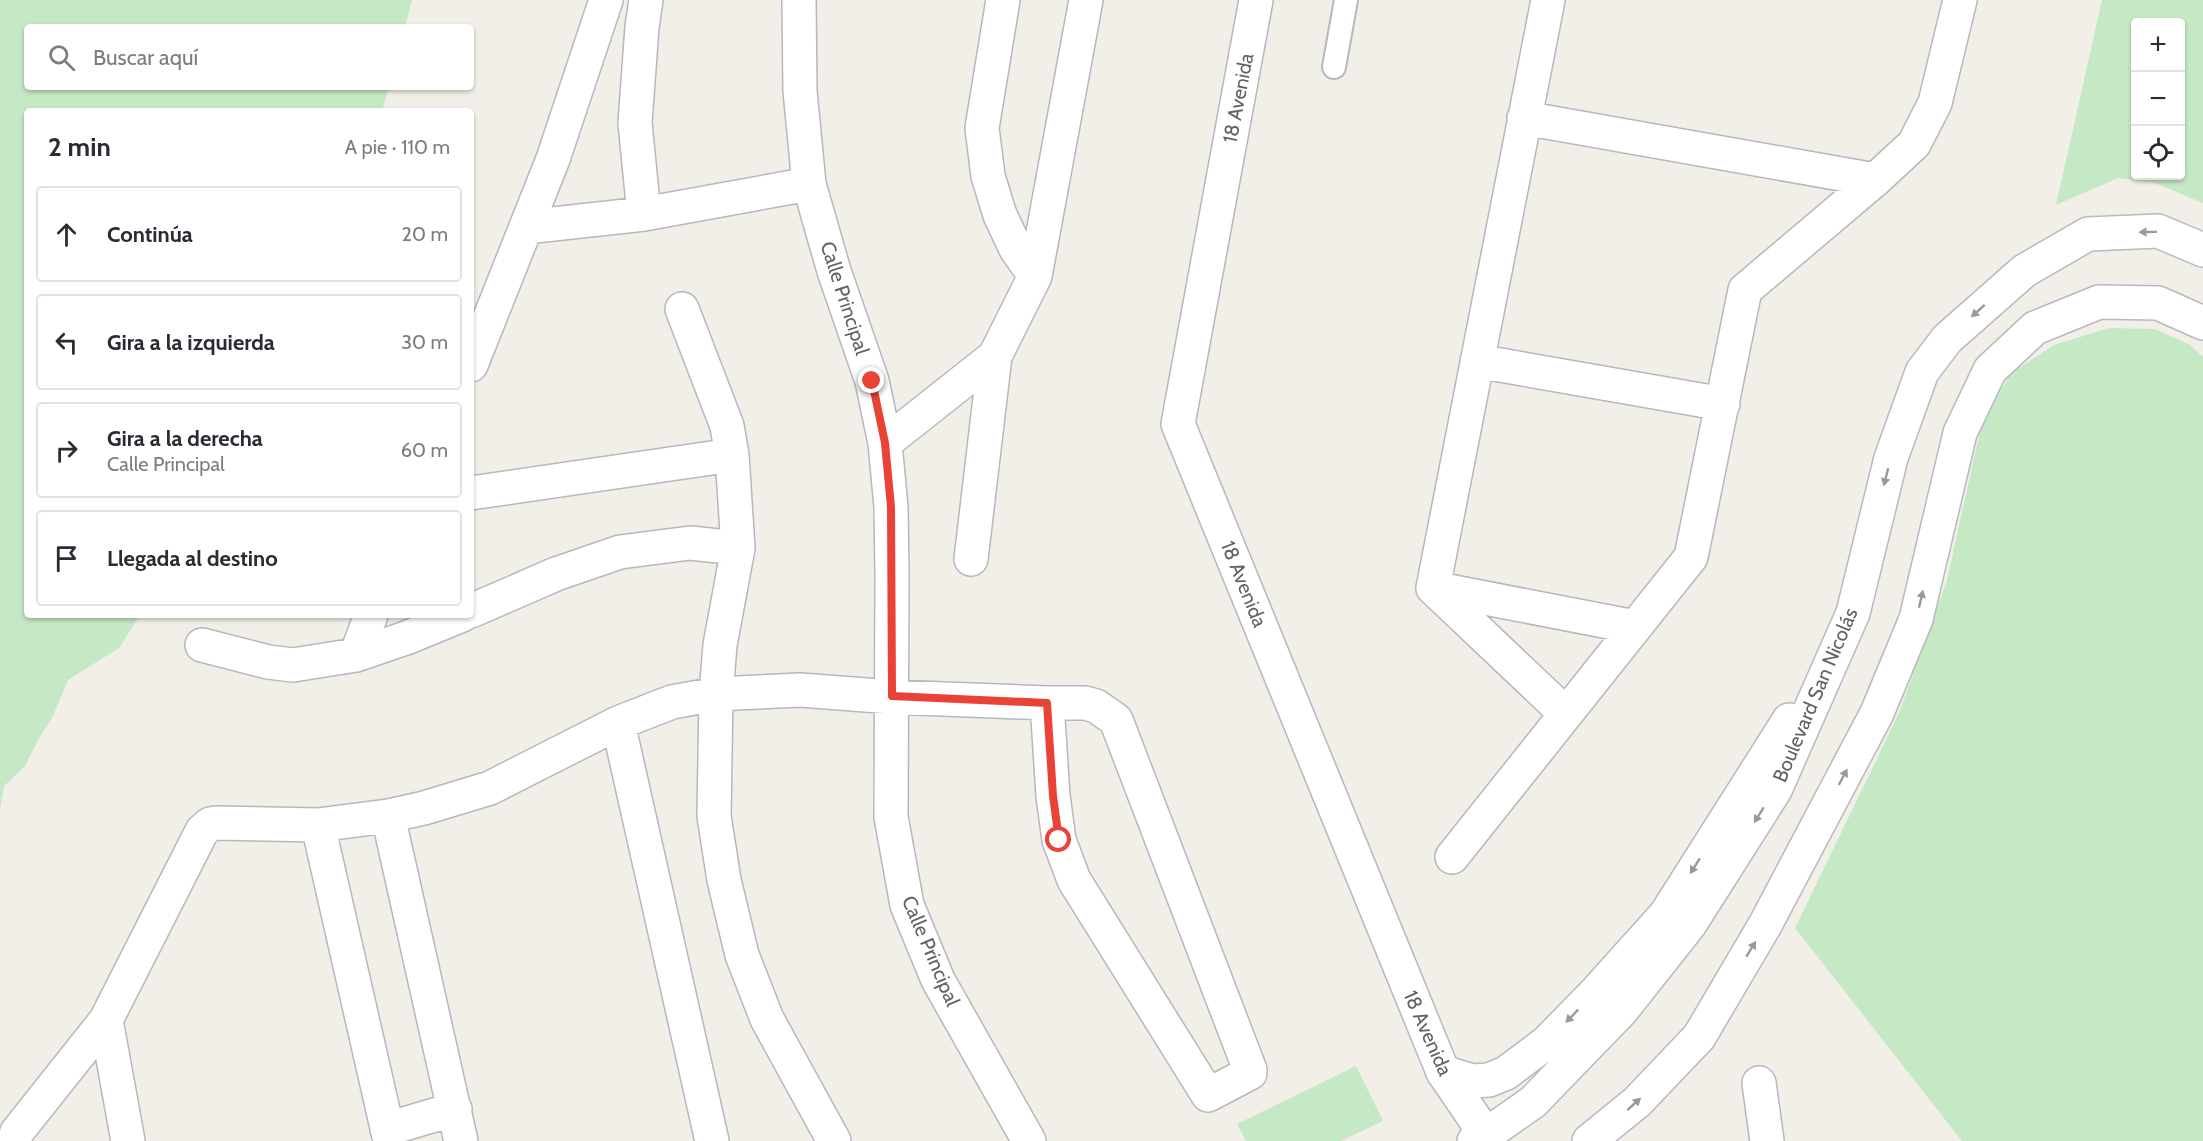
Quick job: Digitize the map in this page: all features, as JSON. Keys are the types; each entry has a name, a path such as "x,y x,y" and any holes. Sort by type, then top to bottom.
{"street":[{"path":"474,357 553,159 606,0"},
{"path":"644,214 635,123 646,0"},
{"name":"Calle Principal","path":"799,0 800,91 809,184 834,271 872,381 885,443 891,507 891,817 907,904 938,980 1029,1141"},
{"path":"1003,0 982,128 988,176 1000,215 1016,249 1035,276"},
{"path":"971,560 995,356 1035,276 1086,0"},
{"name":"18 Avenida","path":"1256,0 1178,424 1443,1072 1483,1139"},
{"path":"1433,588 1548,0"},
{"path":"1452,857 1691,557 1745,290 1914,144 1935,103 1960,0"},
{"path":"1524,118 1875,180"},
{"path":"526,227 644,214 809,184"},
{"name":"Boulevard San Nicolás","path":"1483,1139 1533,1102 1622,1010 1690,924 1775,790 1853,613 1891,459 1922,372 1947,339 2024,271 2088,234 2158,231 2203,250"},
{"path":"1589,1141 1637,1102 1699,1037 1765,925 1877,713 1916,619 1960,433 1990,370 2035,328 2099,302 2158,303 2203,323"},
{"path":"682,309 727,426 732,455 738,548 720,645 716,694 714,816 724,880 742,955 767,1019 834,1141"},
{"path":"885,443 995,356"},
{"path":"1477,361 1723,404"},
{"path":"474,493 732,455"},
{"path":"474,610 556,574 620,552 690,543 738,548"},
{"path":"1433,588 1635,627"},
{"path":"1433,588 1566,714"},
{"path":"356,655 370,618"},
{"path":"202,645 268,662 293,665 356,655 455,618"},
{"path":"1443,1072 1472,1081 1489,1080 1506,1073 1546,1043 1595,993 1666,914 1751,777 1841,641"},
{"path":"14,1141 17,1132 106,1020 204,829 216,823 318,825 388,816 490,788 618,723 672,702 716,694 800,690 892,696 1085,703 1096,706 1116,720 1250,1070 1250,1073 1208,1095 1074,880 1059,840 1053,796 1047,703"},
{"path":"618,723 712,1141"},
{"path":"388,816 461,1141"},
{"path":"318,825 388,1135 455,1109"},
{"path":"106,1020 128,1141"},
{"path":"1759,1083 1767,1141"}],"lane":[{"path":"1334,67 1346,0"}],"green space":[{"path":"0,0 412,0 406,24 24,24 24,90 388,90 383,108 24,108 24,618 138,618 119,648 68,680 52,718 25,766 4,786 0,810"},
{"path":"2102,0 2203,0 2203,203 2155,183 2133,180 2185,180 2185,18 2131,18 2131,180 2118,178 2056,205"},
{"path":"2109,328 2155,329 2190,345 2203,357 2203,1141 1962,1141 1795,928 1899,713 1947,580 1982,422 2011,373 2054,345"},
{"path":"1356,1066 1383,1121 1341,1141 1246,1141 1237,1124"}],"route":[{"path":"872,381 885,443 891,507 892,696 1047,703 1053,796 1059,840"}]}
